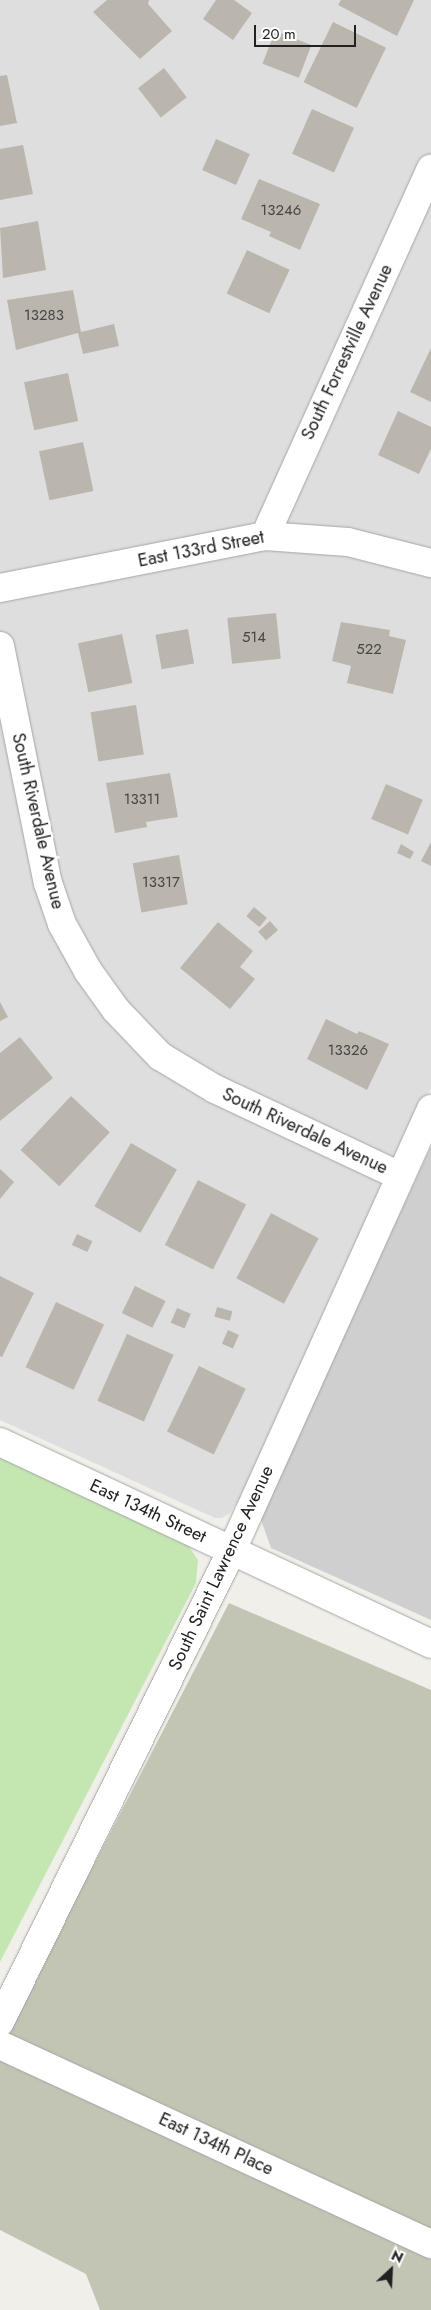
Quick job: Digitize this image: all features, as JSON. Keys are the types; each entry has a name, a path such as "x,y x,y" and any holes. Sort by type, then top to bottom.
{"street":[{"name":"South Forrestville Avenue","path":"266,536 431,169"},
{"name":"East 133rd Street","path":"0,588 266,536 348,542 431,563"},
{"name":"South Riverdale Avenue","path":"0,646 48,883 62,924 88,971 116,1010 160,1056 215,1089 400,1176"},
{"name":"South Saint Lawrence Avenue","path":"0,2022 232,1550 431,1109"},
{"name":"East 134th Street","path":"0,1442 431,1644"},
{"name":"East 134th Place","path":"0,2045 431,2244"}],"shaded area":[{"path":"0,0 431,0 431,1088 241,1497 230,1513 222,1518 215,1518 0,1420"},
{"path":"431,1146 431,1620 271,1548 260,1517"},
{"path":"229,1603 431,1690 431,2310 100,2310 86,2274 0,2230 0,2046"}],"green space":[{"path":"0,1450 186,1542 198,1560 196,1583 0,1962"}],"building":[{"path":"107,0 149,0 148,4 172,31 140,59 93,12"},
{"path":"216,0 234,0 252,13 233,40 203,19"},
{"path":"341,0 414,0 397,36 338,5"},
{"path":"333,22 386,48 357,108 304,82"},
{"path":"275,31 311,45 299,78 262,64"},
{"path":"164,68 187,97 161,117 138,88"},
{"path":"7,75 17,123 0,126 0,76"},
{"path":"312,109 354,128 334,172 292,154"},
{"path":"216,139 250,154 236,185 202,170"},
{"path":"23,145 33,194 0,200 0,149"},
{"path":"259,179 320,204 300,250 269,236 271,232 241,219"},
{"path":"38,221 46,270 3,278 0,228"},
{"path":"247,250 290,270 269,313 227,294"},
{"path":"73,290 81,332 114,324 119,346 83,354 78,333 16,350 7,300"},
{"path":"431,348 431,402 410,392"},
{"path":"68,373 78,421 34,430 24,382"},
{"path":"398,411 431,427 431,449 419,474 378,455"},
{"path":"83,442 93,491 49,500 39,451"},
{"path":"276,613 281,659 232,664 227,618"},
{"path":"341,622 390,630 389,636 406,640 393,694 347,683 351,666 332,661"},
{"path":"188,629 194,663 162,669 156,635"},
{"path":"122,634 132,683 88,692 78,643"},
{"path":"136,705 144,754 98,762 91,712"},
{"path":"170,773 178,817 146,822 147,827 115,833 106,783"},
{"path":"386,784 423,800 408,835 371,819"},
{"path":"431,842 431,866 421,861"},
{"path":"401,844 414,852 410,859 397,853"},
{"path":"179,855 188,904 141,912 133,863"},
{"path":"254,907 267,918 259,927 246,916"},
{"path":"270,921 278,930 266,941 258,932"},
{"path":"218,922 253,951 240,967 255,979 230,1009 180,968"},
{"path":"0,1002 8,1017 0,1021"},
{"path":"326,1019 357,1034 359,1031 389,1044 367,1090 307,1059"},
{"path":"20,1037 53,1078 0,1121 0,1053"},
{"path":"71,1096 110,1132 59,1186 21,1150"},
{"path":"131,1143 177,1170 140,1233 94,1206"},
{"path":"0,1169 14,1182 0,1199"},
{"path":"198,1180 246,1205 213,1270 165,1245"},
{"path":"271,1213 319,1238 284,1304 236,1278"},
{"path":"77,1234 92,1241 87,1252 72,1245"},
{"path":"0,1276 34,1293 2,1357 0,1356"},
{"path":"135,1286 166,1301 152,1328 122,1313"},
{"path":"56,1302 104,1324 74,1390 26,1367"},
{"path":"217,1307 232,1311 230,1321 214,1317"},
{"path":"177,1308 191,1314 185,1329 171,1323"},
{"path":"228,1330 239,1335 233,1349 222,1344"},
{"path":"127,1334 174,1355 144,1421 97,1401"},
{"path":"199,1366 246,1389 214,1454 167,1432"}]}
